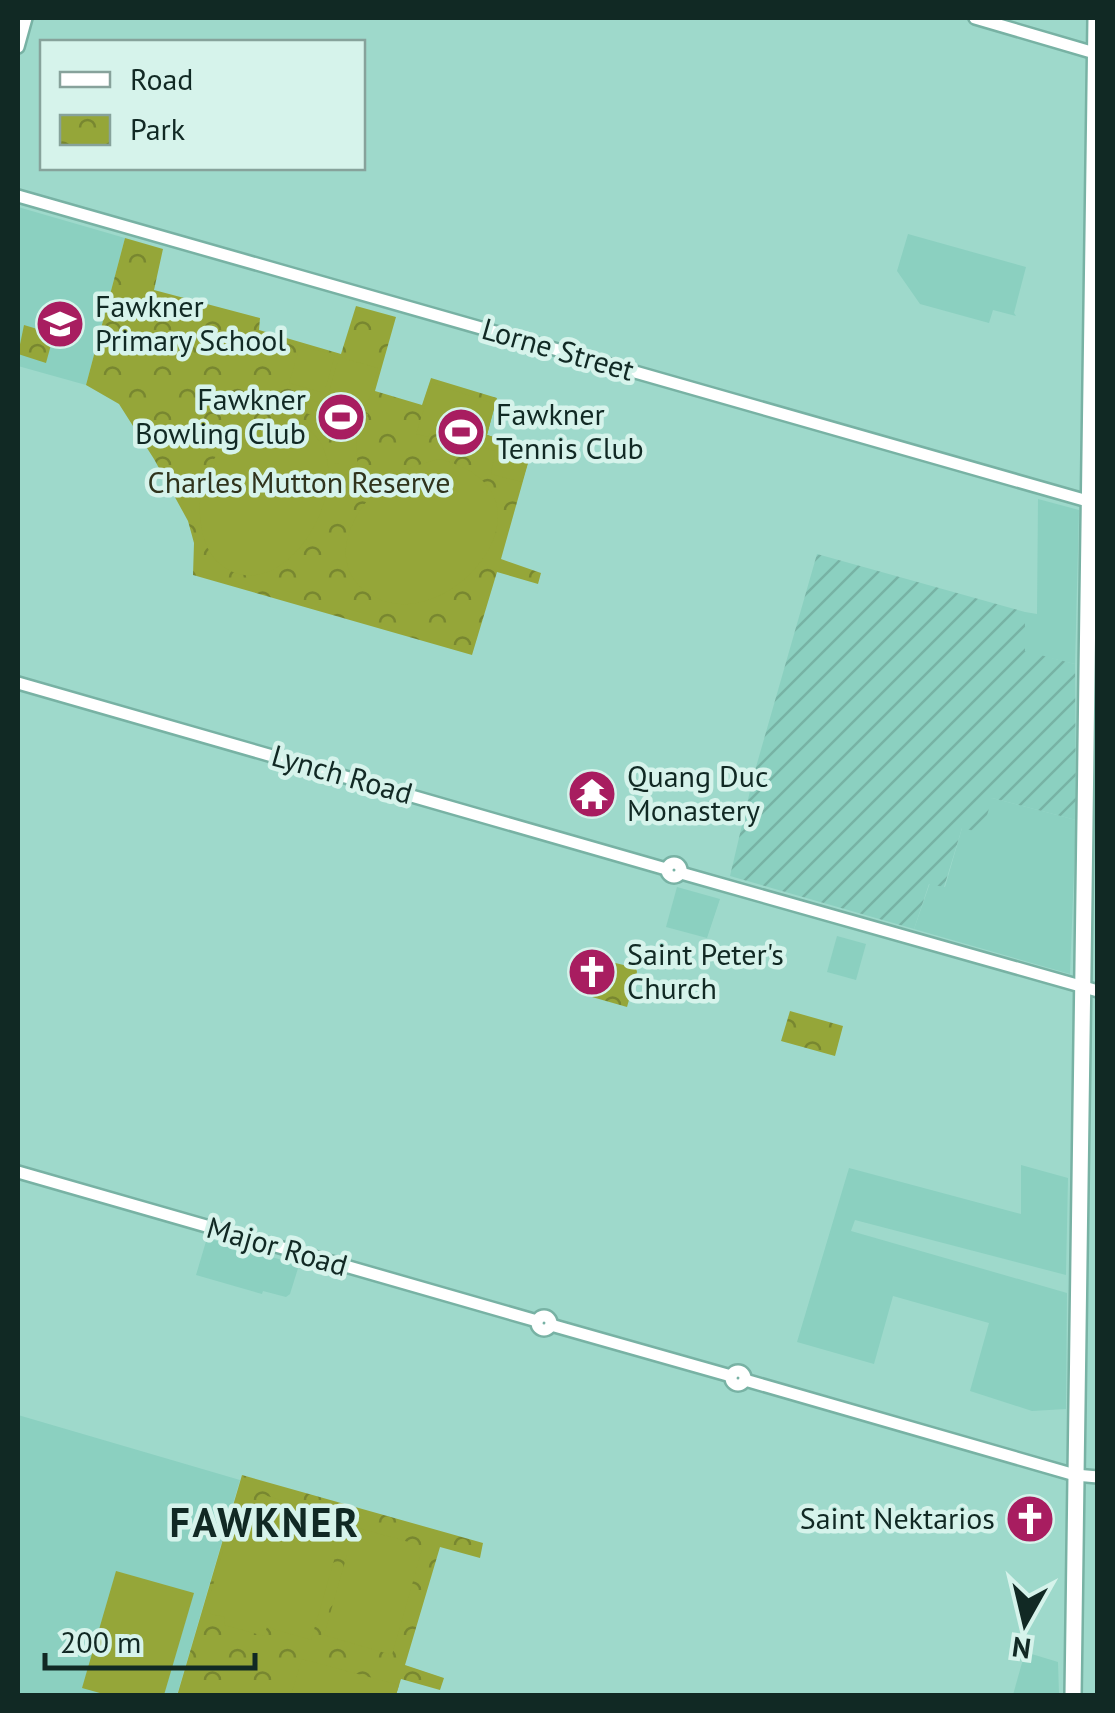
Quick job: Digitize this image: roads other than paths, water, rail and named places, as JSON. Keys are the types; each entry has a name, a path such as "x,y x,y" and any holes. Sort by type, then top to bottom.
{"highway":[{"path":"1073,1696 1075,1474 1089,989 1096,18"}],"street":[{"path":"18,46 26,18"},
{"path":"975,18 1097,53"},
{"name":"Lorne Street","path":"18,196 1094,503"},
{"name":"Lynch Road","path":"18,684 666,869 672,878 681,873 1089,989"},
{"name":"Major Road","path":"18,1172 537,1322 545,1316 552,1325 731,1376 737,1386 745,1380 1075,1474"},
{"path":"1075,1474 1098,1477"}],"place":[{"name":"Fawkner Primary School","path":"60,324"},
{"name":"Fawkner Bowling Club","path":"341,417"},
{"name":"Fawkner Tennis Club","path":"461,432"},
{"name":"Quang Duc Monastery","path":"592,794"},
{"name":"Saint Peter's Church","path":"592,972"},
{"name":"Saint Nektarios","path":"1030,1519"}],"district":[{"name":"FAWKNER","path":"265,1523"}],"park label":[{"name":"Charles Mutton Reserve","path":"299,483"}]}
